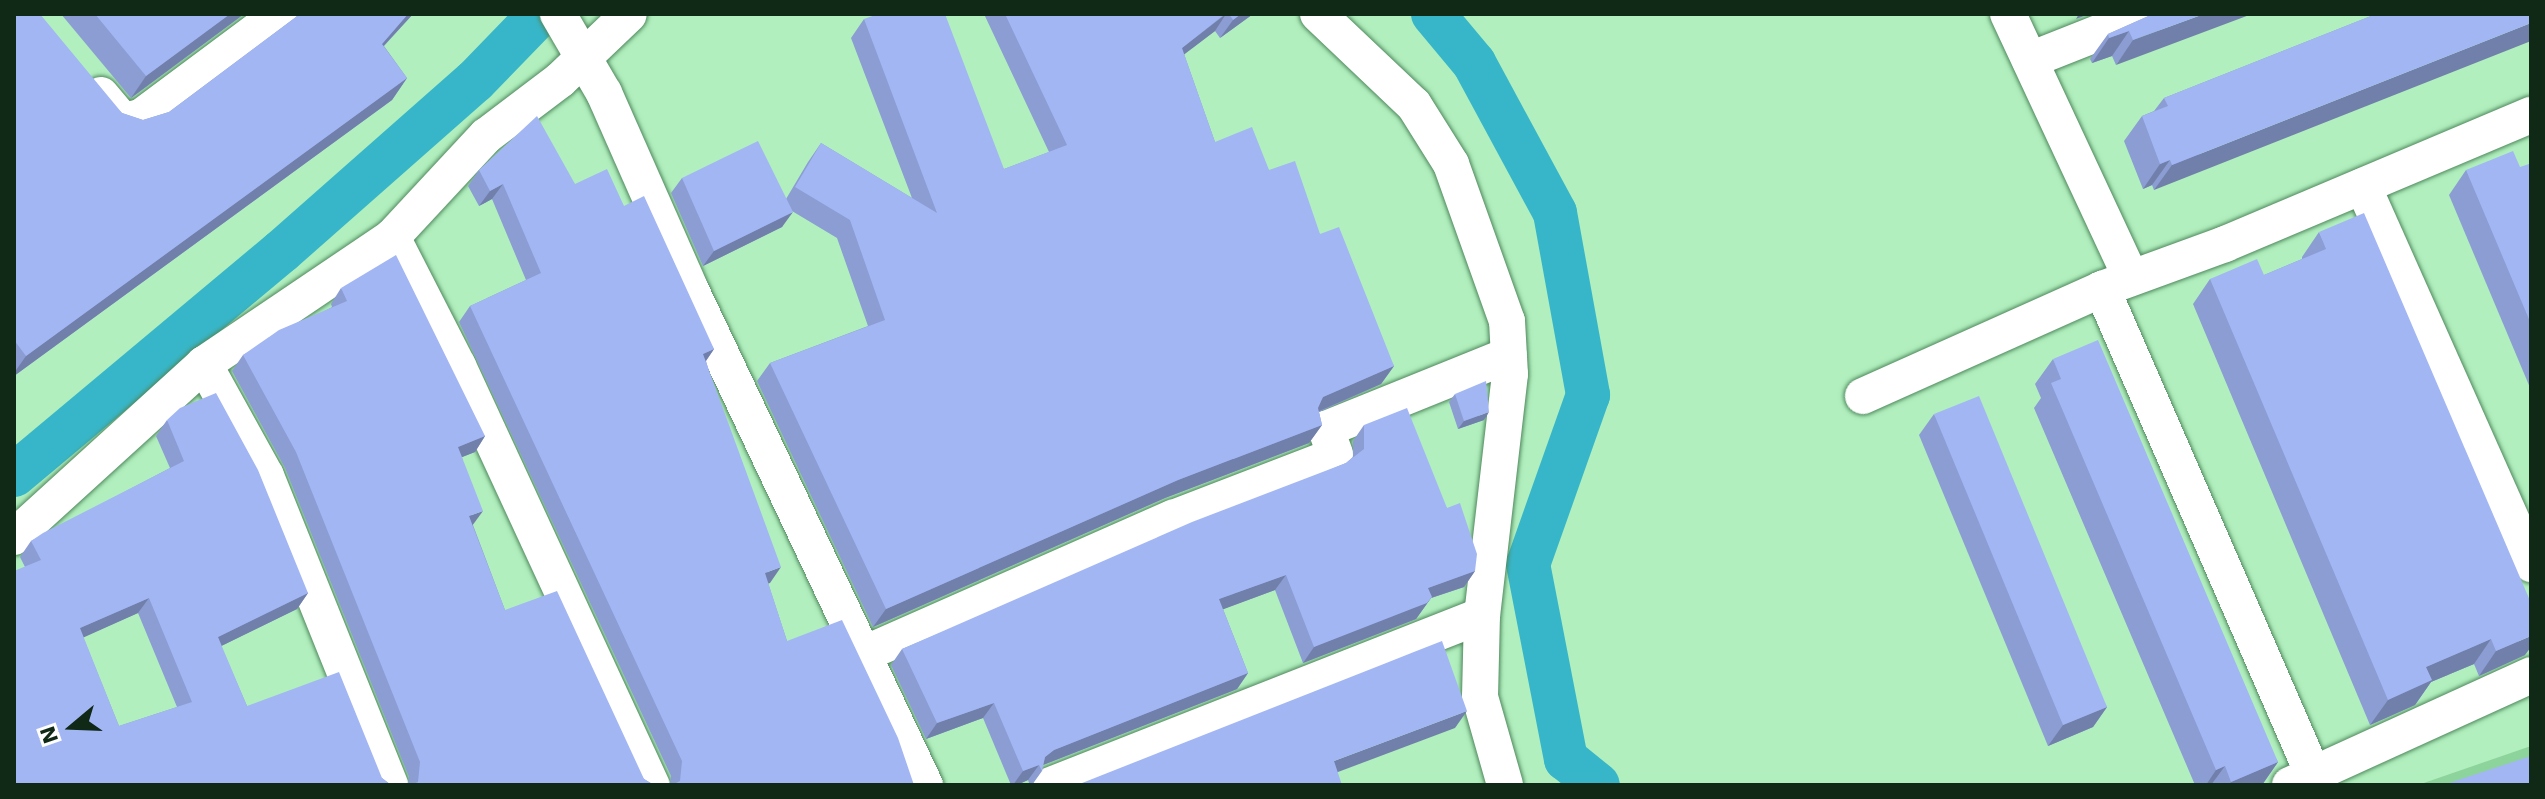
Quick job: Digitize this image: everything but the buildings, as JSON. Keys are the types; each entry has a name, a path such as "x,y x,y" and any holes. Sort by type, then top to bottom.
{"street":[{"path":"82,73 123,121 141,117 279,14"},
{"path":"14,537 204,364 392,237 486,136 568,35 629,14"},
{"path":"1318,14 1414,105 1451,164 1507,321 1509,355 1505,444 1482,615 1480,697 1505,785"},
{"path":"2008,14 2030,60 2116,284 2302,780 2531,675"},
{"path":"2030,60 2146,14"},
{"path":"568,35 604,93 925,785"},
{"path":"1863,396 2116,284 2531,115"},
{"path":"2363,186 2531,564"},
{"path":"392,237 458,366 652,785"},
{"path":"864,654 1173,518 1327,459 1335,454 1326,429 1509,355"},
{"path":"204,364 266,476 390,785"},
{"path":"1051,785 1482,615"}],"green space":[{"path":"2531,746 2531,785 2418,785"}],"waterway":[{"path":"14,475 282,251 475,81 540,14"},
{"path":"1433,14 1474,63 1555,213 1588,395 1528,564 1566,759 1598,785"}]}
